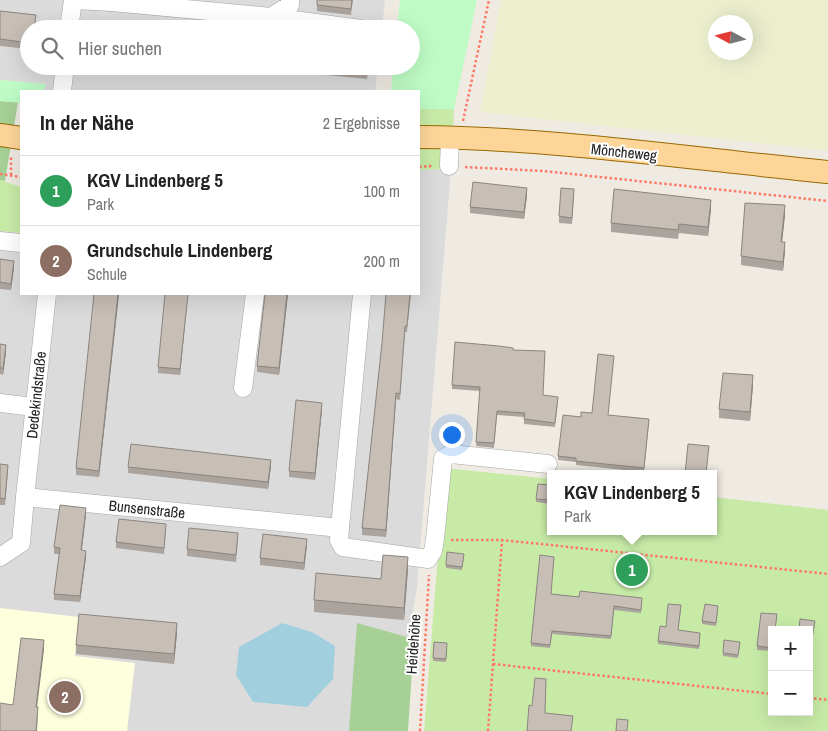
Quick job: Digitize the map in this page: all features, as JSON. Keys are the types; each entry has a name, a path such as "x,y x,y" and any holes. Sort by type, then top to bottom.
{"main road":[{"path":"0,136 20,138"},
{"name":"Möncheweg","path":"420,137 578,147 828,172"}],"street":[{"path":"71,20 74,0 112,1 294,20"},
{"path":"272,17 290,5 290,0"},
{"path":"62,90 64,75"},
{"path":"449,166 454,138"},
{"path":"0,241 20,243"},
{"name":"Dedekindstraße","path":"25,497 47,295"},
{"path":"244,388 255,295"},
{"path":"362,295 339,540 343,547 428,559 434,551 442,459 451,454 548,464"},
{"path":"0,403 34,407"},
{"path":"0,557 20,543 25,497"},
{"name":"Bunsenstraße","path":"25,497 340,528"}],"path":[{"path":"454,138 489,0"},
{"path":"420,167 449,166 543,171 828,200"},
{"path":"0,174 20,177"},
{"path":"435,539 502,540 828,574"},
{"path":"488,731 502,540"},
{"name":"Heidehöhe","path":"420,731 430,566 428,559"},
{"path":"493,664 768,694"},
{"path":"813,698 828,700"}],"shaded area":[{"path":"0,0 385,0 383,20 20,20 20,75 377,75 375,90 44,90 45,84 0,80"},
{"path":"501,0 828,0 828,151 480,112"},
{"path":"451,169 417,587 392,731 0,731 0,231 20,233 20,295 420,295 420,170"},
{"path":"0,608 79,617 75,656 135,663 127,731 0,731"}],"green space":[{"path":"400,0 477,0 454,109 420,109 420,90 391,90 392,75 420,75 420,20 398,20"},
{"path":"0,80 46,84 44,90 20,90 20,103 0,101"},
{"path":"0,101 18,102 5,181 0,180"},
{"path":"420,109 454,109 451,169 420,170"},
{"path":"0,180 20,187 20,233 0,231"},
{"path":"445,468 547,479 547,535 717,535 717,497 828,510 828,731 424,731"},
{"path":"357,623 414,639 408,731 349,731"}],"water":[{"path":"282,623 312,632 335,646 333,679 307,707 253,702 236,675 239,647"}],"building":[{"path":"317,0 352,0 351,9 317,5"},
{"path":"0,11 36,15 35,20 20,20 20,42 0,39"},
{"path":"473,182 527,188 524,212 470,207"},
{"path":"561,188 574,189 572,218 559,216"},
{"path":"614,189 711,200 708,227 679,224 678,230 611,223"},
{"path":"745,203 785,205 781,242 785,242 783,262 741,256"},
{"path":"0,259 14,261 11,284 0,282"},
{"path":"94,295 118,295 99,471 76,468"},
{"path":"165,295 188,295 180,369 158,367"},
{"path":"265,295 287,295 279,368 257,366"},
{"path":"386,295 410,295 407,326 405,326 400,394 396,393 386,530 362,528"},
{"path":"455,342 499,346 513,348 513,350 545,351 543,395 558,397 555,423 524,419 525,413 497,411 494,443 476,442 480,387 452,385"},
{"path":"0,344 6,345 3,368 0,368"},
{"path":"598,354 614,356 608,415 649,419 644,468 576,461 576,458 558,456 563,415 581,417 581,412 592,413"},
{"path":"723,373 753,375 750,412 719,409"},
{"path":"296,400 322,403 315,473 289,471"},
{"path":"131,444 271,460 268,482 128,467"},
{"path":"688,444 709,446 706,470 685,470"},
{"path":"0,464 8,465 5,499 0,498"},
{"path":"538,484 547,485 547,500 536,499"},
{"path":"60,505 86,508 81,550 86,551 80,596 54,594 60,548 54,547"},
{"path":"119,519 166,524 164,548 116,542"},
{"path":"189,528 238,533 236,555 187,549"},
{"path":"263,534 307,539 304,563 260,558"},
{"path":"447,552 464,554 462,567 446,565"},
{"path":"383,555 408,557 404,608 314,600 316,573 381,579"},
{"path":"540,555 554,557 551,594 579,597 580,591 642,598 641,610 614,606 611,636 552,631 550,645 531,643"},
{"path":"668,604 681,605 678,630 700,633 699,646 658,641 660,626 666,627"},
{"path":"705,604 718,606 716,623 702,621"},
{"path":"761,613 777,614 776,626 768,626 768,647 757,646"},
{"path":"79,614 177,623 174,654 76,645"},
{"path":"800,619 815,621 813,633 813,626 799,626"},
{"path":"21,638 44,640 36,707 38,707 36,731 0,731 0,703 13,705"},
{"path":"724,640 740,642 738,655 723,653"},
{"path":"434,642 447,643 446,659 433,658"},
{"path":"535,678 546,679 545,713 573,716 571,731 527,731 529,705 532,706"},
{"path":"617,719 628,720 627,731 616,731"}],"place":[{"name":"KGV Lindenberg 5","path":"632,570"},
{"name":"Grundschule Lindenberg","path":"65,697"}]}
